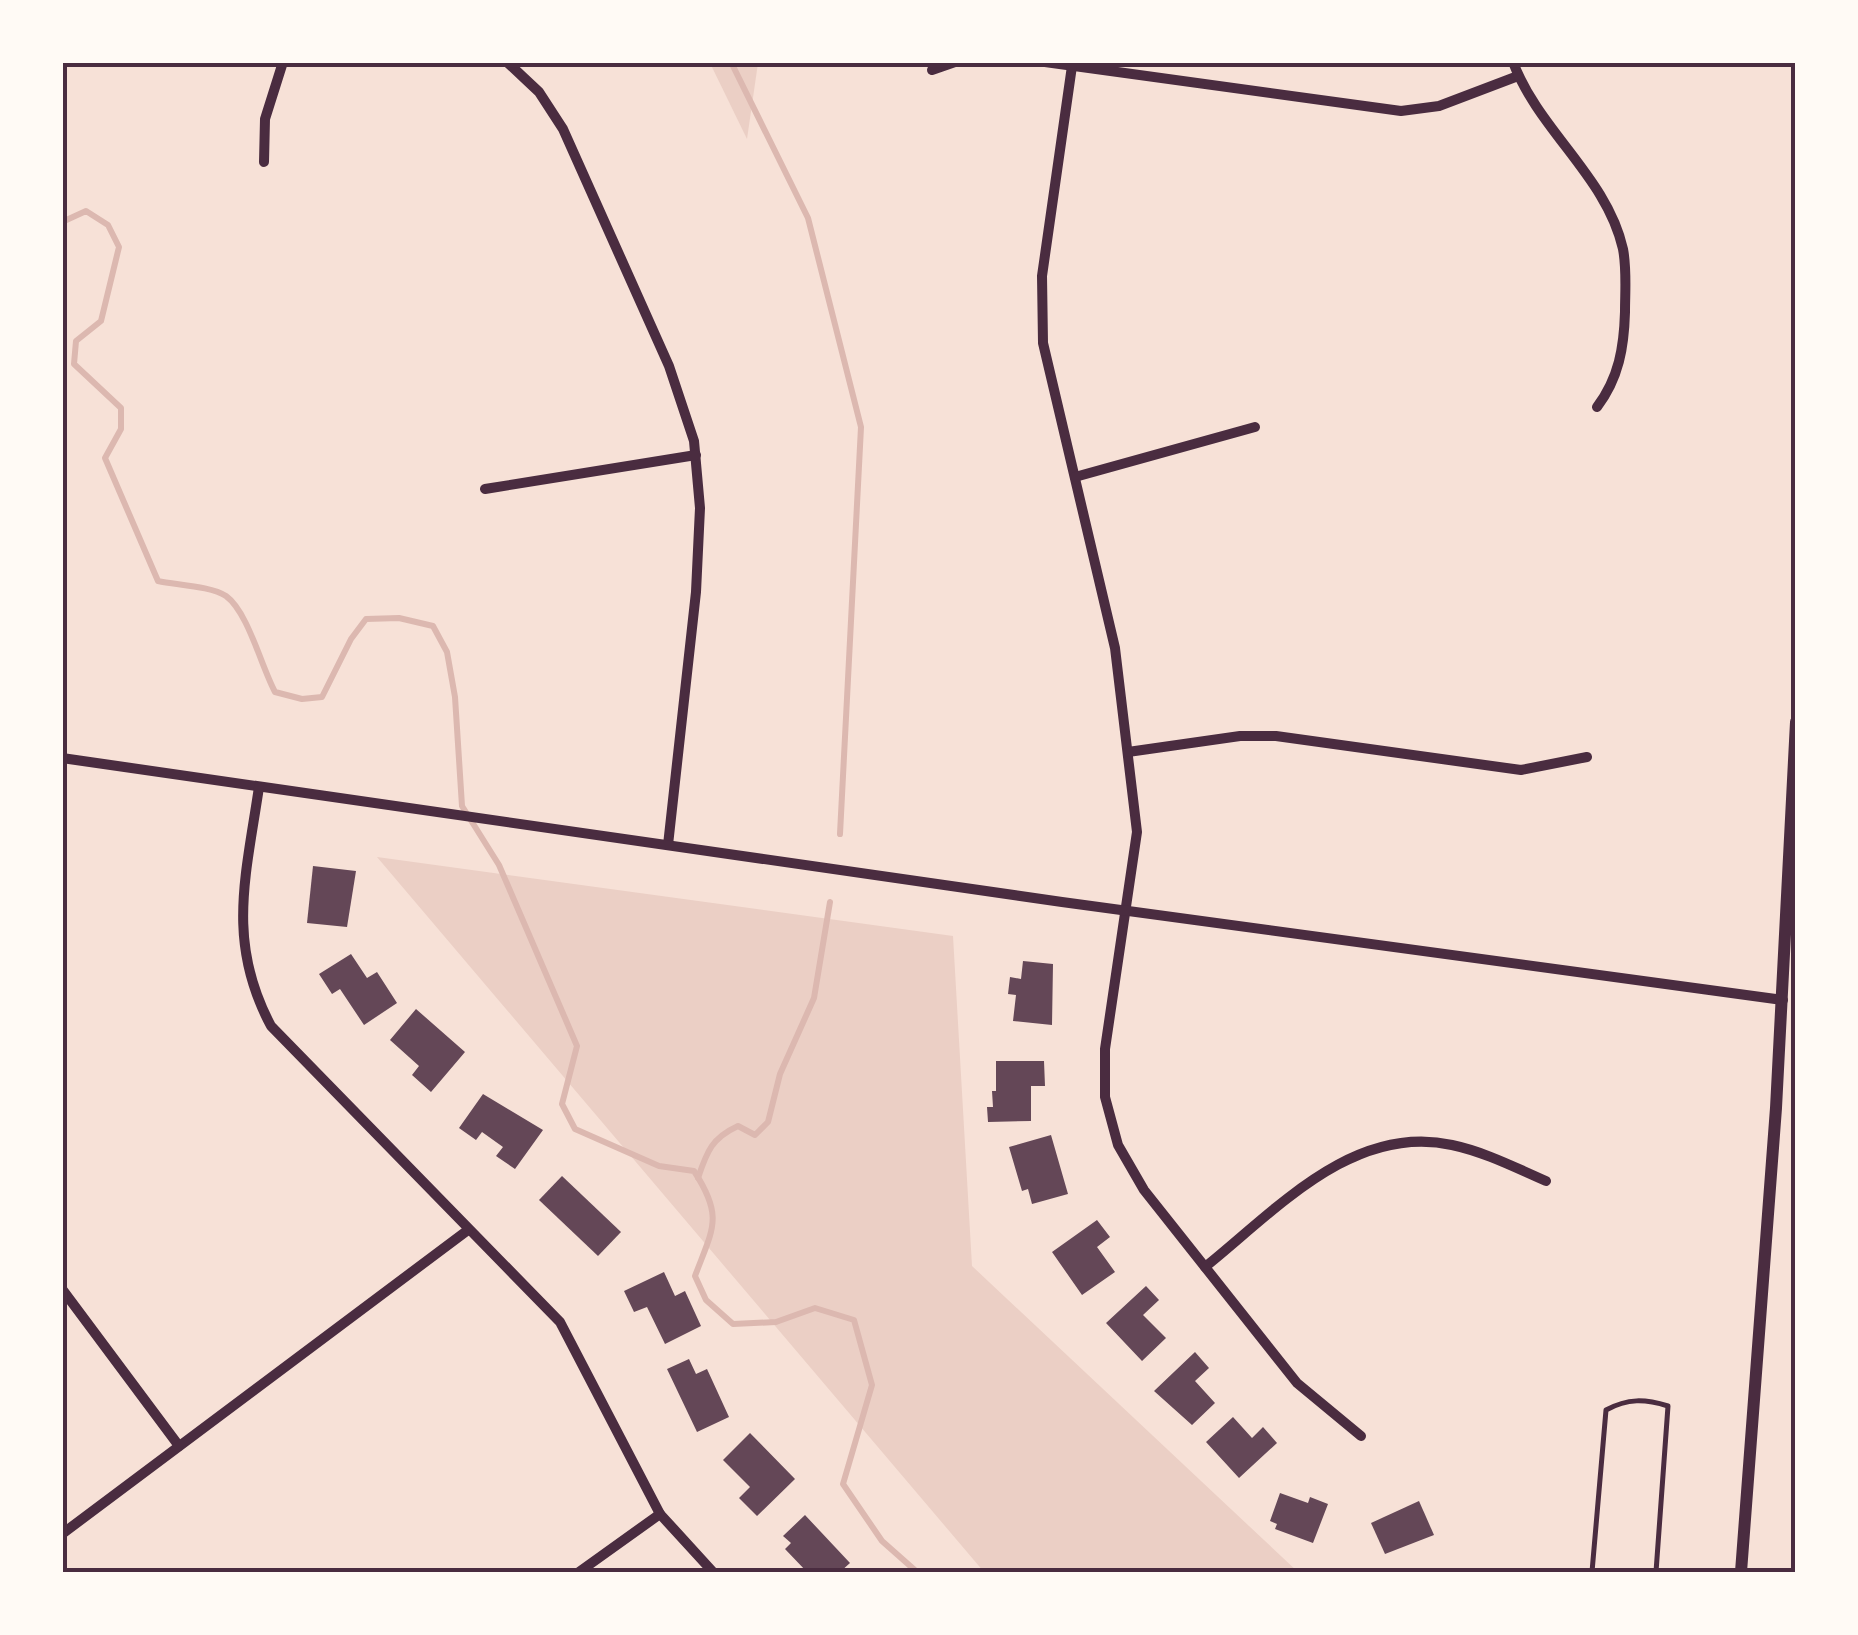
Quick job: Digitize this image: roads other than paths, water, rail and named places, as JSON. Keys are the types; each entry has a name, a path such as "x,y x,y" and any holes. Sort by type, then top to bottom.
{"street":[{"path":"264,162 264,119 283,62"},
{"path":"506,62 538,92 563,129 669,366 696,455 700,508 692,644 668,846"},
{"path":"932,70 954,62"},
{"path":"1045,62 1401,111 1439,106 1518,76"},
{"path":"1514,62 1518,76 1599,192 1622,247 1622,356 1596,406"},
{"path":"1072,66 1040,310 1052,390 1115,648 1137,832 1129,911 1105,1050 1105,1097 1118,1145 1144,1190 1296,1383 1361,1436"},
{"path":"1075,476 1255,427"},
{"path":"485,489 696,455"},
{"path":"1741,1572 1783,1000 1796,722"},
{"path":"1128,752 1240,736 1276,736 1521,770 1587,758"},
{"path":"62,758 1783,1000"},
{"path":"259,787 241,912 244,963 254,996 286,1047 540,1298 574,1342 660,1514 713,1572"},
{"path":"1205,1268 1326,1170 1363,1151 1407,1143 1450,1144 1546,1181"},
{"path":"62,1534 468,1230"},
{"path":"62,1290 179,1446"},
{"path":"579,1572 660,1514"}],"lane":[{"path":"1592,1572 1606,1410 1623,1401 1650,1400 1668,1406 1656,1572"}],"waterway":[{"path":"731,62 808,218 861,427 840,834"},
{"path":"62,222 86,211 108,225 119,247 101,321 76,341 74,364 121,408 121,429 105,458 158,581 226,596 241,614 275,692 302,699 322,697 351,639 366,619 399,618 433,626 447,652 455,697 462,806 499,865 577,1046 562,1104 575,1129 659,1166 694,1171 712,1212 711,1234 695,1276 706,1300 733,1324 776,1322 815,1308 854,1320 872,1385 843,1484 882,1541 917,1572"},
{"path":"698,1178 708,1153 722,1135 738,1126 755,1135 768,1122 780,1074 814,998 830,902"}]}
